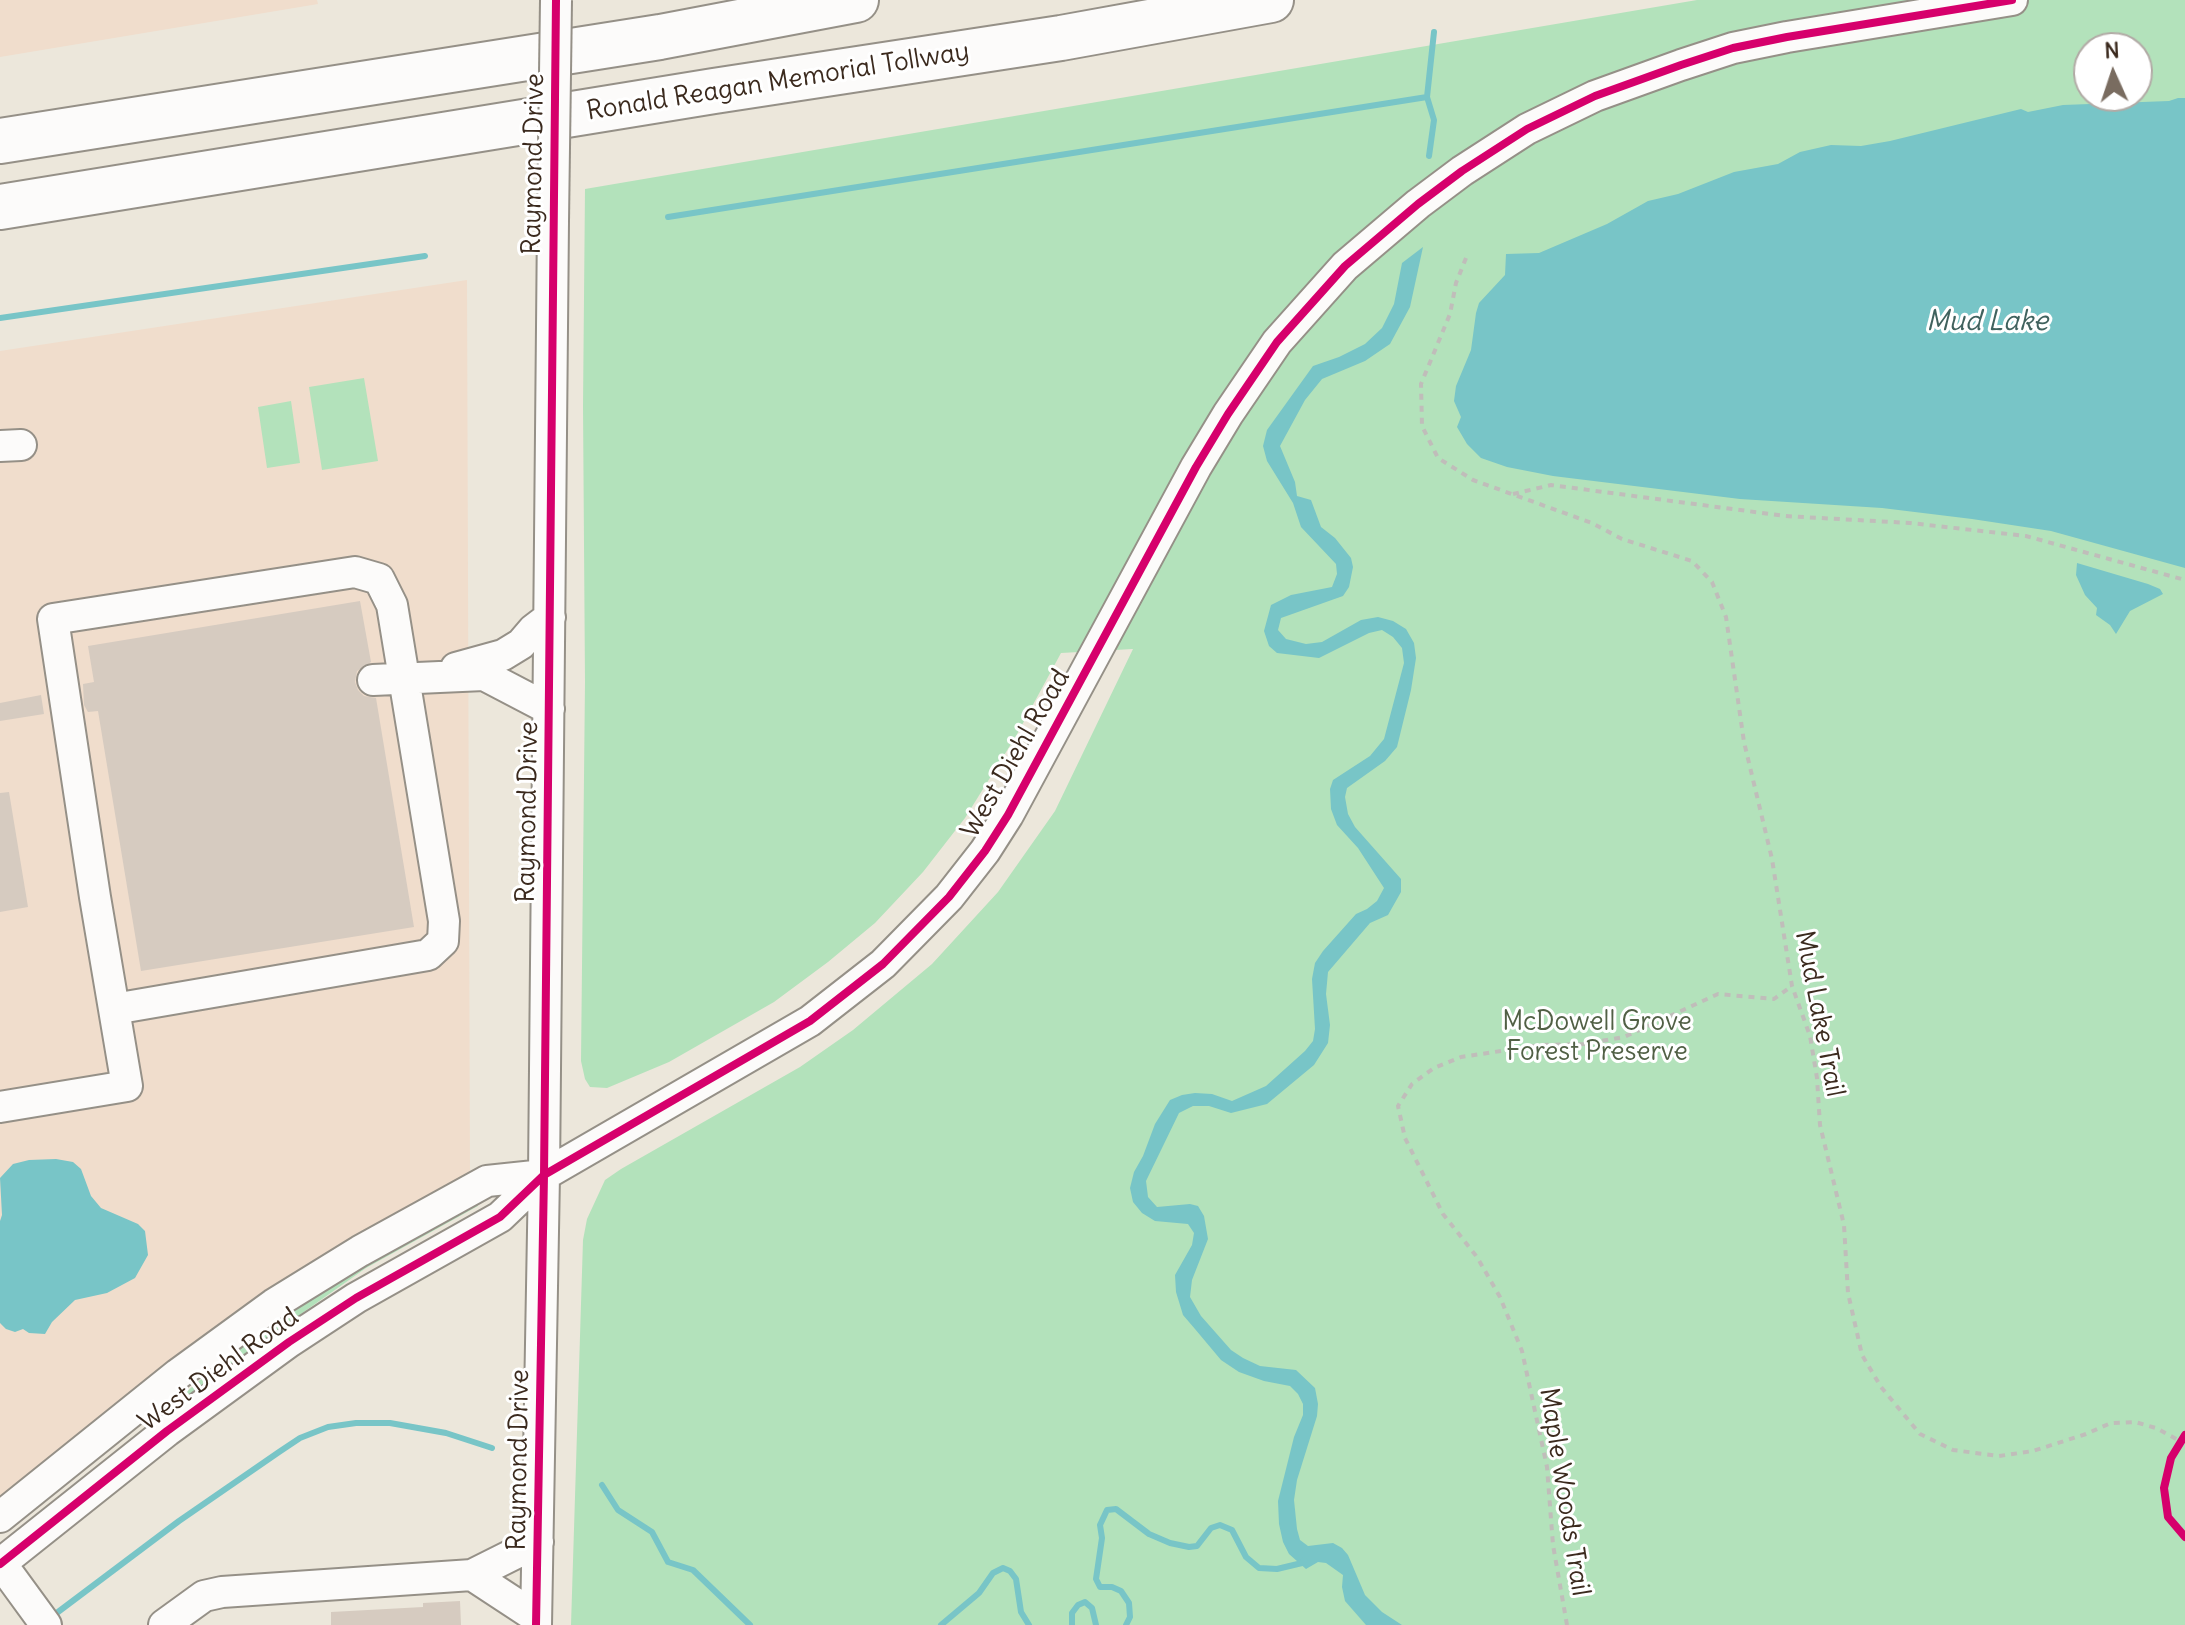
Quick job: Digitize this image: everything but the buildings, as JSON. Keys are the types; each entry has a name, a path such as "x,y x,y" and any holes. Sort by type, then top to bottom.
{"highway":[{"path":"0,141 540,57 856,0"},
{"name":"Ronald Reagan Memorial Tollway","path":"0,207 1061,38 1271,0"}],"street":[{"name":"Raymond Drive","path":"536,1621 544,1175 556,0"},
{"name":"West Diehl Road","path":"0,1563 167,1431 267,1358 356,1298 500,1217 544,1175 810,1021 883,964 928,921 985,851 1008,815 1196,467 1228,414 1277,342 1345,266 1391,225 1462,171 1527,129 1595,96 1733,48 2012,0"},
{"path":"0,1107 127,1086 114,1009 53,619 355,572 379,579 392,605 412,676 444,921 443,941 428,955 114,1009"},
{"path":"412,676 503,655 521,644 550,617"},
{"path":"373,680 484,675 549,709"},
{"name":"West Diehl Road","path":"0,1517 178,1374 274,1304 384,1237 487,1181 544,1175"},
{"path":"164,1625 204,1596 222,1592 472,1575 538,1542"},
{"path":"0,1563 46,1625"},
{"path":"472,1575 536,1621"}],"path":[{"path":"1510,495 1551,485 1785,516 1910,523 2026,536 2185,580"}],"shaded area":[{"path":"0,0 317,0 318,4 0,57"},
{"path":"467,280 470,1176 0,1503 0,351"}],"green space":[{"name":"McDowell Grove Forest Preserve","path":"1697,0 2185,0 2185,1625 571,1625 583,1240 587,1219 605,1180 800,1067 853,1030 932,964 998,892 1055,811 1133,649 1061,653 1016,736 965,818 923,872 875,923 828,962 774,1002 669,1062 607,1088 590,1087 581,1061 585,682 585,189"},
{"path":"364,378 378,461 322,470 309,387"},
{"path":"291,401 300,463 267,468 258,407"},
{"path":"477,1202 478,1206 366,1268 291,1321 28,1523 254,1333 330,1284"}],"water":[{"name":"Mud Lake","path":"2185,98 2185,568 2051,531 1972,519 1882,508 1740,499 1553,476 1507,467 1481,458 1467,444 1457,427 1461,417 1454,401 1456,386 1471,350 1476,313 1479,303 1505,275 1506,254 1539,253 1607,224 1648,201 1678,194 1734,172 1778,164 1800,152 1831,145 1861,146 1890,141 2021,109 2028,112 2073,105 2073,112 2153,112 2153,102"},
{"path":"1423,247 1410,307 1390,344 1365,361 1322,379 1305,400 1280,446 1295,482 1297,496 1311,500 1321,527 1335,538 1351,558 1353,567 1349,587 1343,596 1281,618 1278,630 1286,639 1306,644 1322,642 1361,620 1378,617 1406,629 1414,643 1416,658 1411,690 1397,747 1385,761 1347,788 1345,797 1348,814 1355,827 1401,879 1401,892 1388,915 1370,923 1328,972 1328,1043 1314,1065 1267,1104 1231,1113 1209,1106 1193,1106 1179,1113 1146,1181 1148,1197 1157,1207 1190,1204 1198,1206 1204,1216 1208,1239 1192,1280 1190,1297 1201,1316 1231,1350 1243,1358 1260,1366 1296,1370 1315,1388 1317,1416 1294,1500 1297,1529 1300,1540 1308,1546 1333,1543 1342,1548 1365,1595 1382,1612 1402,1625 1366,1625 1345,1601 1343,1575 1326,1563 1318,1562 1306,1569 1289,1554 1283,1542 1278,1501 1294,1437 1303,1415 1303,1404 1298,1394 1290,1386 1239,1372 1221,1360 1183,1315 1175,1275 1192,1245 1194,1233 1188,1224 1155,1221 1142,1213 1133,1202 1130,1188 1155,1124 1170,1100 1195,1093 1212,1094 1232,1101 1266,1086 1305,1051 1313,1041 1315,1029 1312,979 1315,963 1356,914 1377,901 1384,888 1358,848 1337,825 1331,809 1330,789 1333,780 1370,756 1384,739 1404,663 1402,648 1382,630 1369,633 1319,658 1277,653 1269,646 1264,631 1271,605 1291,595 1332,587 1337,574 1336,564 1301,527 1293,503 1267,461 1263,446 1267,430 1313,366 1365,344 1382,328 1394,304 1402,263"},
{"path":"2077,563 2148,584 2160,589 2163,594 2130,611 2116,634 2096,615 2097,608 2085,595 2076,575"},
{"path":"56,1159 73,1162 81,1169 91,1196 101,1208 138,1224 145,1231 148,1255 135,1278 107,1293 75,1300 52,1322 45,1334 29,1333 23,1329 15,1332 0,1323 0,1178 13,1164"}],"waterway":[{"path":"1429,156 1434,120 1427,97 1434,32"},
{"path":"668,217 1427,97"},
{"path":"0,318 425,256"},
{"path":"50,1618 179,1521 279,1452 300,1438 328,1427 390,1423 446,1433 492,1448"},
{"path":"602,1485 618,1510 652,1532 668,1562 693,1570 750,1625"},
{"path":"1126,1625 1130,1617 1129,1603 1121,1591 1100,1587 1096,1579 1102,1538 1100,1525 1107,1510 1116,1509 1149,1534 1189,1547 1197,1546 1211,1528 1220,1525 1232,1530 1246,1557 1259,1568 1277,1569 1304,1560"},
{"path":"941,1625 979,1593 993,1573 1003,1568 1016,1579 1021,1612 1029,1625"},
{"path":"1072,1625 1072,1613 1085,1602 1092,1608 1096,1625"}],"cycle path":[{"path":"536,1625 544,1175 556,0"},
{"path":"0,1564 167,1431 289,1342 356,1298 500,1217 544,1175 810,1021 883,964 949,897 1008,815 1196,467 1277,342 1345,266 1418,204 1527,129 1595,96 1681,65 1733,48 1787,37 2012,0"},
{"path":"2185,1435 2171,1458 2164,1488 2168,1517 2185,1537"}]}
